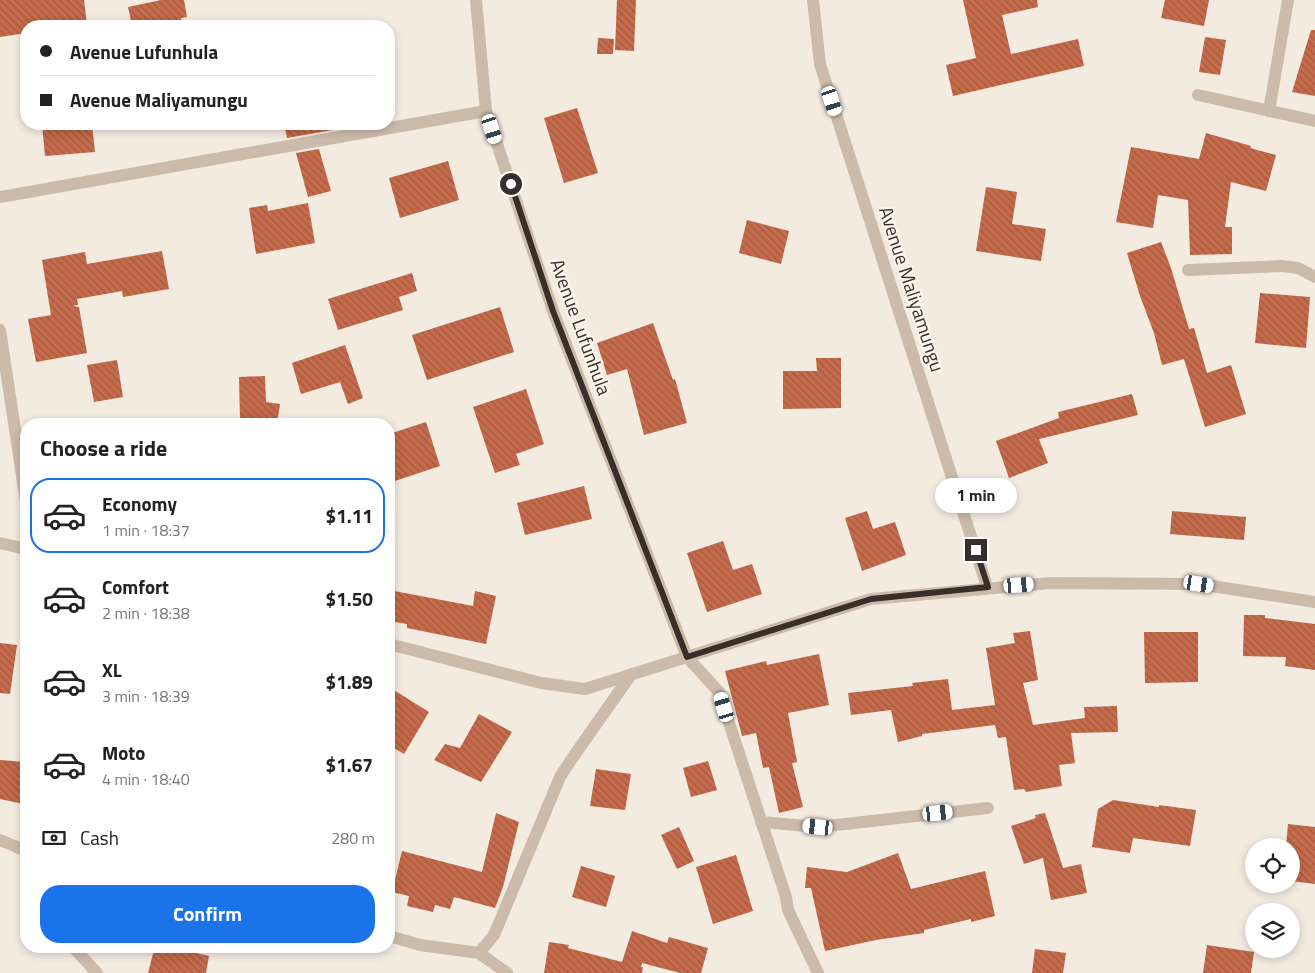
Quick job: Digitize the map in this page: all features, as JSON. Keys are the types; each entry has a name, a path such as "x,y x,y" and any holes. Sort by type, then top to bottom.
{"street":[{"name":"Avenue Lufunhula","path":"476,0 486,111 553,311 687,657"},
{"name":"Avenue Maliyamungu","path":"813,0 820,64 988,587"},
{"path":"1269,111 1288,0"},
{"path":"1198,95 1315,121"},
{"path":"395,127 486,111"},
{"path":"0,197 379,130"},
{"path":"1188,270 1282,266 1298,268 1315,277"},
{"path":"0,330 20,462"},
{"path":"0,543 20,548"},
{"path":"395,646 541,683 585,689 871,599 988,587 1051,583 1199,584 1315,602"},
{"path":"687,657 719,692 786,897 788,910 818,973"},
{"path":"479,953 494,935 560,778 570,760 630,676"},
{"path":"761,822 818,827 988,808"},
{"path":"0,840 20,850"},
{"path":"395,938 420,945 479,953 507,973"},
{"path":"78,953 97,973"}],"building":[{"path":"0,0 84,0 86,20 20,20 20,34 0,37"},
{"path":"161,0 184,0 187,17 181,18 182,20 131,20 128,7"},
{"path":"617,0 636,0 634,51 615,50"},
{"path":"963,0 1037,0 1038,7 1002,15 1011,54 1078,39 1084,66 953,96 946,65 976,58"},
{"path":"1165,0 1209,0 1204,26 1161,18"},
{"path":"1311,30 1315,30 1315,96 1292,92"},
{"path":"1205,37 1226,40 1220,75 1199,72"},
{"path":"598,38 614,39 613,54 597,54"},
{"path":"577,108 598,173 564,183 544,118"},
{"path":"43,130 93,130 95,152 45,156"},
{"path":"285,130 333,130 287,138"},
{"path":"1206,133 1276,155 1266,191 1231,182 1225,227 1232,227 1232,254 1190,255 1188,200 1158,195 1153,228 1116,222 1131,147 1199,159"},
{"path":"319,149 331,191 308,197 296,153"},
{"path":"448,161 459,200 400,218 389,178"},
{"path":"986,187 1017,192 1012,224 1046,229 1041,261 976,251"},
{"path":"308,203 315,243 256,254 249,208 267,205 268,211"},
{"path":"747,220 789,231 781,264 739,253"},
{"path":"1161,242 1171,268 1189,329 1194,328 1207,373 1231,365 1246,414 1205,427 1184,359 1162,365 1154,333 1127,253"},
{"path":"162,251 169,289 123,297 122,291 77,299 78,305 72,306 79,307 87,353 36,362 28,319 51,315 42,260 85,252 87,264"},
{"path":"412,273 417,291 399,297 403,310 338,330 328,299"},
{"path":"1260,293 1310,297 1306,348 1255,343"},
{"path":"500,307 514,352 427,380 412,335"},
{"path":"653,323 673,380 675,379 687,423 644,435 627,369 607,375 597,343"},
{"path":"345,345 363,398 348,404 340,382 301,394 292,363"},
{"path":"816,358 841,358 841,408 783,409 783,371 817,371"},
{"path":"117,360 123,397 94,402 87,365"},
{"path":"265,376 266,402 280,404 278,418 240,418 239,377"},
{"path":"526,389 544,444 516,454 520,465 495,473 473,407"},
{"path":"1132,394 1138,415 1039,439 1048,463 1009,478 996,441 1059,418 1058,412"},
{"path":"426,422 440,466 395,481 395,432"},
{"path":"584,486 592,519 525,535 517,503"},
{"path":"867,511 873,529 895,522 906,555 862,571 845,518"},
{"path":"1172,511 1246,517 1244,540 1170,534"},
{"path":"723,541 733,570 752,564 762,594 707,612 687,553"},
{"path":"395,591 473,606 475,591 496,596 486,644 407,628 407,624 395,622"},
{"path":"1244,615 1265,615 1265,618 1315,624 1315,670 1285,666 1286,657 1243,656"},
{"path":"1030,631 1038,680 1023,683 1033,725 1085,718 1084,707 1117,706 1118,732 1071,733 1075,763 1059,765 1062,786 1026,792 1024,789 1014,790 1006,737 998,738 995,725 922,734 922,736 898,742 891,710 851,715 848,693 913,686 912,683 948,679 952,710 995,705 986,648 1015,643 1013,633"},
{"path":"1144,632 1198,632 1198,682 1145,683"},
{"path":"0,643 17,645 10,694 0,693"},
{"path":"819,654 829,705 788,713 797,762 792,763 803,807 779,813 769,767 763,768 756,733 742,736 725,671 766,661 767,665"},
{"path":"395,691 429,712 404,754 395,749"},
{"path":"479,714 512,732 481,782 434,760 445,744 460,748"},
{"path":"0,760 20,762 20,803 0,799"},
{"path":"708,761 717,790 691,797 683,768"},
{"path":"596,769 631,774 625,810 590,806"},
{"path":"1113,800 1196,810 1190,846 1133,838 1130,853 1092,847 1098,809"},
{"path":"496,813 519,822 503,887 495,908 454,897 450,909 435,905 433,912 407,906 409,896 395,893 395,880 402,851 482,872"},
{"path":"1045,813 1063,868 1081,864 1087,893 1051,900 1043,858 1024,864 1011,826 1036,818 1035,815"},
{"path":"1288,824 1315,827 1315,884 1300,882 1300,838 1287,838"},
{"path":"679,827 694,861 677,869 661,835"},
{"path":"898,853 911,889 985,871 995,916 971,922 971,919 924,930 924,933 876,940 825,951 811,888 805,888 807,867 847,872"},
{"path":"736,855 753,911 713,924 696,867"},
{"path":"581,866 615,876 606,907 572,897"},
{"path":"632,931 667,943 669,937 708,948 701,973 680,973 642,963 642,973 544,973 549,942 569,945 568,948 622,962"},
{"path":"1207,945 1245,951 1245,958 1253,958 1251,973 1203,973"},
{"path":"1035,949 1066,953 1063,973 1032,973"},
{"path":"153,953 196,953 209,956 206,973 148,973"}],"route":[{"path":"511,184 553,311 687,657 871,599 988,587 976,550"}]}
